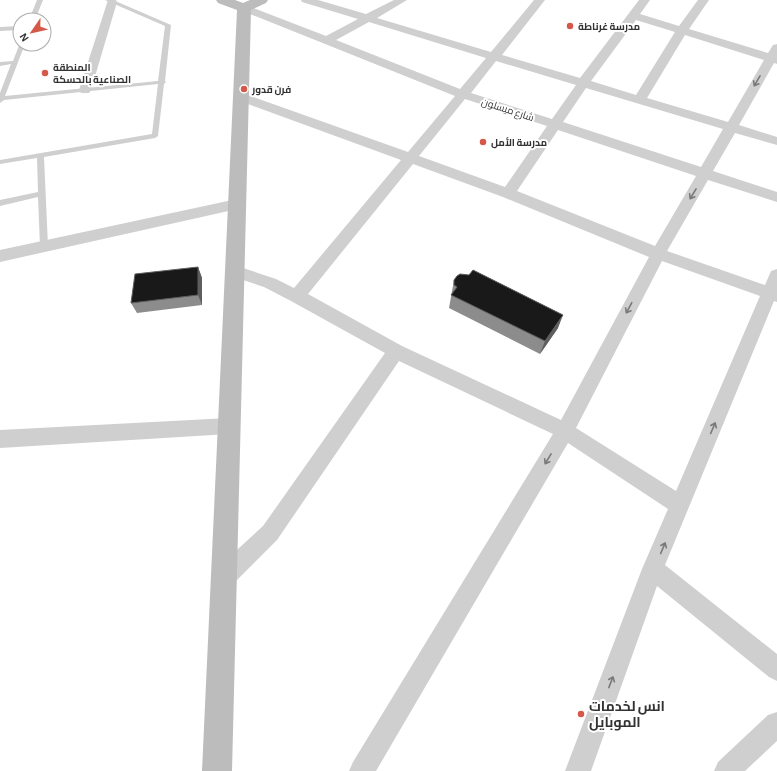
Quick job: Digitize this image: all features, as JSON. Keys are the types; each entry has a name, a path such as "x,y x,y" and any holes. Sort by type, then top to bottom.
{"street":[{"path":"217,771 241,97 253,4 223,0"},
{"path":"306,0 777,141"},
{"path":"325,41 402,0"},
{"path":"297,296 540,0"},
{"path":"508,193 583,83 645,0"},
{"path":"639,100 682,30 704,0"},
{"path":"85,90 110,1"},
{"name":"شارع ميسلون","path":"253,4 325,41 462,94 777,197"},
{"path":"362,771 565,431 658,254 731,127 775,55 633,15"},
{"path":"241,97 508,193 658,254 774,288 653,570 578,771"},
{"path":"0,256 237,204"},
{"path":"234,271 270,283 297,296 396,351 565,431 680,505"},
{"path":"224,577 270,533 396,351"},
{"path":"0,439 229,426"},
{"path":"653,570 777,669"},
{"path":"728,771 777,724"}],"lane":[{"path":"35,12 40,0"},
{"path":"0,162 155,136 163,82 168,25 110,1"},
{"path":"0,29 12,28"},
{"path":"19,52 0,99 163,82"},
{"path":"0,64 15,62"},
{"path":"40,155 44,246"},
{"path":"0,203 41,194"}],"building":[{"path":"198,267 198,295 131,303 135,274"},
{"path":"473,270 563,315 545,341 451,295 457,287 454,285 454,280 457,276 460,274 469,275"}],"place":[{"name":"مدرسة غرناطة","path":"570,26"},
{"name":"المنطقة الصناعية بالحسكة","path":"45,73"},
{"name":"فرن قدور","path":"244,89"},
{"name":"مدرسة الأمل","path":"483,142"},
{"name":"انس لخدمات الموبايل","path":"581,714"}]}
